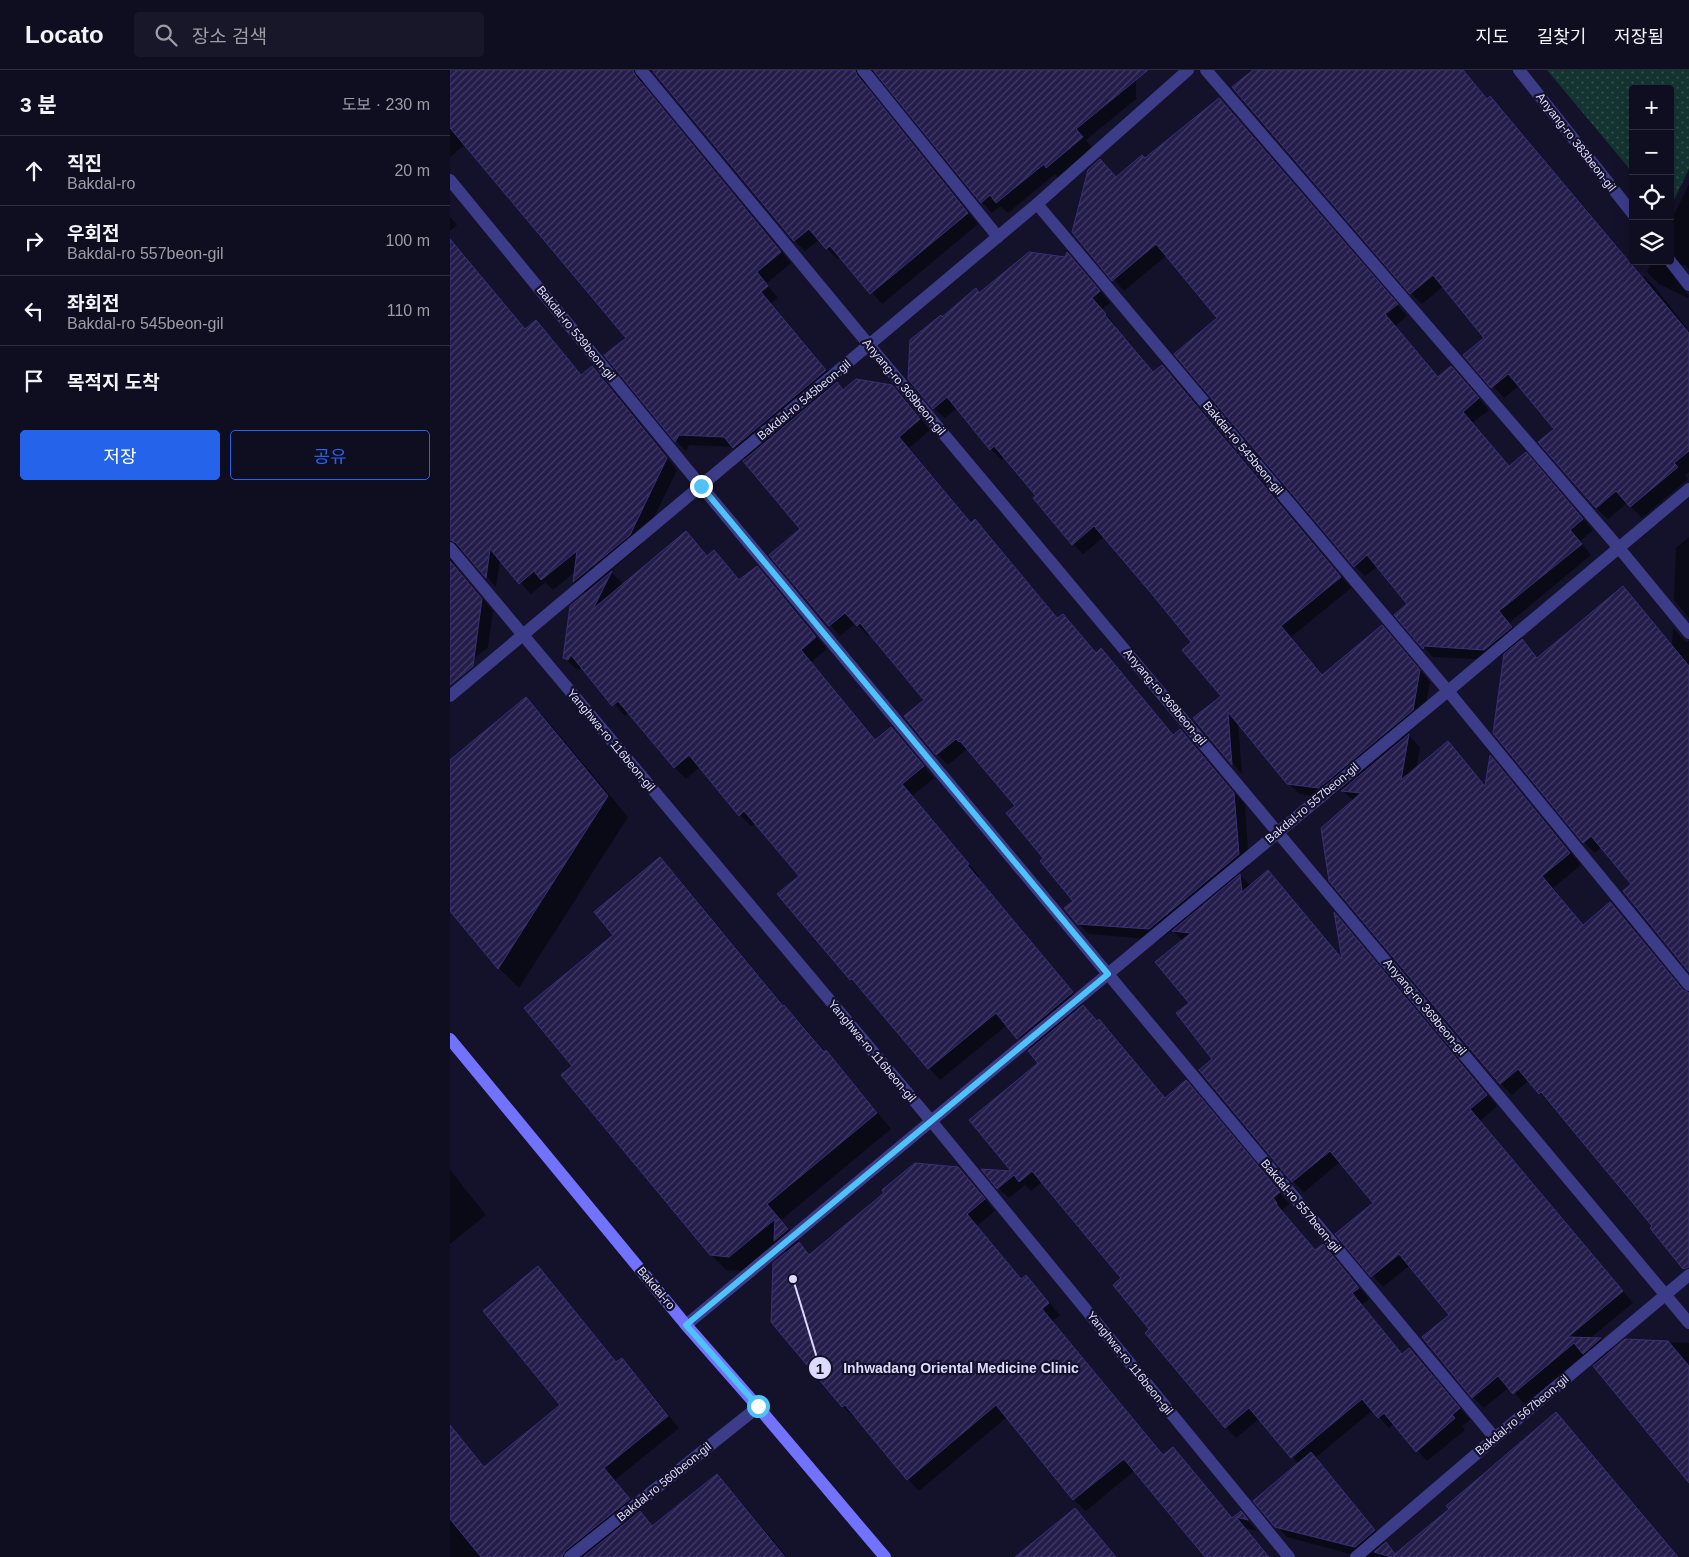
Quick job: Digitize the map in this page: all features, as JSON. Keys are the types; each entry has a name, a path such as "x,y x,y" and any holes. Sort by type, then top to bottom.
{"street":[{"name":"Anyang-ro 369beon-gil","path":"641,70 869,345 1689,1323"},
{"path":"863,70 998,237"},
{"name":"Bakdal-ro 545beon-gil","path":"450,696 1037,204 1188,70"},
{"path":"1206,70 1619,548 1689,633"},
{"name":"Anyang-ro 383beon-gil","path":"1519,70 1629,209"},
{"name":"Bakdal-ro 539beon-gil","path":"450,180 701,486"},
{"name":"Bakdal-ro 545beon-gil","path":"1037,204 1448,691"},
{"path":"1673,265 1689,285"},
{"path":"701,486 1108,974"},
{"name":"Bakdal-ro 557beon-gil","path":"686,1325 932,1122 1689,488"},
{"name":"Yanghwa-ro 116beon-gil","path":"450,548 932,1122 1289,1557"},
{"path":"1448,691 1689,985"},
{"name":"Bakdal-ro 557beon-gil","path":"1108,974 1495,1438"},
{"name":"Bakdal-ro","path":"450,1039 686,1325 758,1406 885,1557"},
{"name":"Bakdal-ro 567beon-gil","path":"1356,1557 1689,1275"},
{"name":"Bakdal-ro 560beon-gil","path":"570,1557 758,1406"}],"green space":[{"path":"1547,70 1689,70 1689,169 1674,200 1674,85 1629,85 1629,168"}],"building":[{"path":"450,70 633,70 635,75 781,252 757,272 768,286 761,292 826,370 733,448 724,437 679,435 675,442 604,355 626,338 450,128"},
{"path":"652,70 855,70 857,75 968,213 870,294 830,246 826,249 809,229 794,241"},
{"path":"873,70 1148,70 1076,129 1083,137 1046,168 1044,164 996,203 990,195 981,203"},
{"path":"1253,70 1463,70 1487,99 1490,96 1629,262 1629,265 1632,265 1689,333 1689,451 1674,463 1678,467 1630,507 1616,491 1596,508 1538,442 1554,429 1510,376 1508,374 1491,388 1463,355 1484,338 1433,275 1410,294 1232,87"},
{"path":"1219,98 1398,304 1385,314 1438,377 1451,366 1479,398 1463,412 1509,466 1526,452 1583,519 1570,530 1582,544 1499,611 1512,627 1484,650 1424,646 1423,649 1394,615 1407,604 1367,555 1354,567 1174,354 1217,318 1156,244 1112,281 1072,232 1088,170 1100,159 1116,177 1142,155 1145,158"},
{"path":"450,239 525,329 536,320 581,375 592,366 667,458 630,535 573,582 577,551 541,580 534,571 519,584 490,549 486,578 456,543 450,540"},
{"path":"1029,252 1065,257 1067,252 1100,291 1092,298 1153,372 1162,365 1341,577 1281,626 1322,675 1382,625 1420,670 1413,710 1319,788 1287,784 1228,712 1232,765 1193,718 1221,696 1182,650 1191,642 1151,593 1094,526 1072,545 1033,498 1036,496 994,446 990,450 947,397 933,409 908,379 910,340 941,315 942,317 976,288 979,293"},
{"path":"856,379 892,385 920,419 899,437 971,523 975,519 1057,618 1063,614 1096,653 1101,648 1173,735 1180,729 1234,793 1239,854 1149,929 1077,924 1064,908 1073,901 1040,861 1043,858 1006,813 1015,806 960,741 956,739 936,755 904,716 924,700 860,623 857,626 845,613 829,626 769,555 800,529 743,461 837,382 843,390"},
{"path":"686,531 707,556 714,550 739,580 757,566 816,637 801,650 875,740 891,727 924,766 902,784 1073,992 1017,1039 996,1013 928,1069 777,894 799,876 744,811 739,816 689,755 674,768 618,701 612,706 571,655 568,660 563,658 570,606 612,571 593,609"},
{"path":"450,561 482,599 473,666 450,685"},
{"path":"1623,586 1689,666 1689,972 1623,891 1631,884 1591,836 1583,843 1493,733 1504,654 1522,639 1537,658"},
{"path":"526,697 608,796 498,969 450,911 450,760"},
{"path":"1409,734 1401,780 1448,741 1485,786 1490,755 1570,853 1542,876 1583,925 1610,902 1683,990 1689,993 1689,1267 1683,1269 1650,1228 1652,1226 1541,1092 1539,1094 1518,1069 1500,1084 1329,881 1321,828 1361,793 1341,791"},
{"path":"660,857 783,1006 824,1052 826,1050 877,1113 767,1204 788,1229 774,1241 775,1219 729,1257 710,1255 561,1075 572,1066 524,1008 613,935 594,912"},
{"path":"1268,870 1342,959 1334,912 1487,1095 1470,1109 1623,1291 1568,1337 1601,1338 1583,1354 1574,1343 1513,1394 1498,1376 1472,1398 1422,1337 1449,1315 1399,1254 1371,1277 1335,1234 1373,1203 1330,1151 1292,1182 1199,1070 1212,1059 1176,1013 1189,1003 1155,962 1191,933 1172,931 1240,874 1242,892"},
{"path":"1083,1005 1097,1021 1099,1019 1165,1098 1186,1080 1280,1192 1273,1198 1276,1204 1315,1250 1323,1244 1359,1288 1352,1293 1402,1354 1409,1348 1460,1408 1452,1415 1455,1418 1416,1452 1384,1413 1378,1418 1362,1399 1291,1458 1249,1408 1225,1428 1145,1333 1149,1329 1113,1285 1121,1278 1032,1171 1019,1182 1014,1175 997,1189 981,1169 1011,1171 969,1120 1038,1063 1028,1051"},
{"path":"915,1163 958,1167 985,1199 967,1214 1021,1279 1026,1275 1049,1303 1042,1309 1163,1455 1173,1447 1232,1518 1241,1511 1248,1520 1236,1517 1269,1557 1205,1557 1124,1459 1073,1500 996,1405 907,1480 845,1405 842,1407 771,1322 773,1263 799,1242 809,1255 884,1193 882,1190"},
{"path":"538,1266 616,1362 622,1358 668,1416 604,1468 630,1499 565,1551 562,1557 481,1557 450,1519 450,1425 484,1467 560,1405 483,1311"},
{"path":"1625,1339 1668,1341 1689,1366 1689,1483 1593,1366"},
{"path":"1556,1412 1678,1557 1391,1557 1374,1552 1386,1542 1395,1554 1449,1509 1446,1506"},
{"path":"1311,1452 1375,1530 1355,1547 1275,1527 1253,1501"},
{"path":"717,1474 785,1557 583,1557 640,1511 652,1526"},
{"path":"1075,1508 1116,1557 1015,1557"}],"place":[{"name":"Inhwadang Oriental Medicine Clinic","path":"793,1279"}],"route":[{"path":"701,486 1108,974 686,1325 758,1406"}]}
